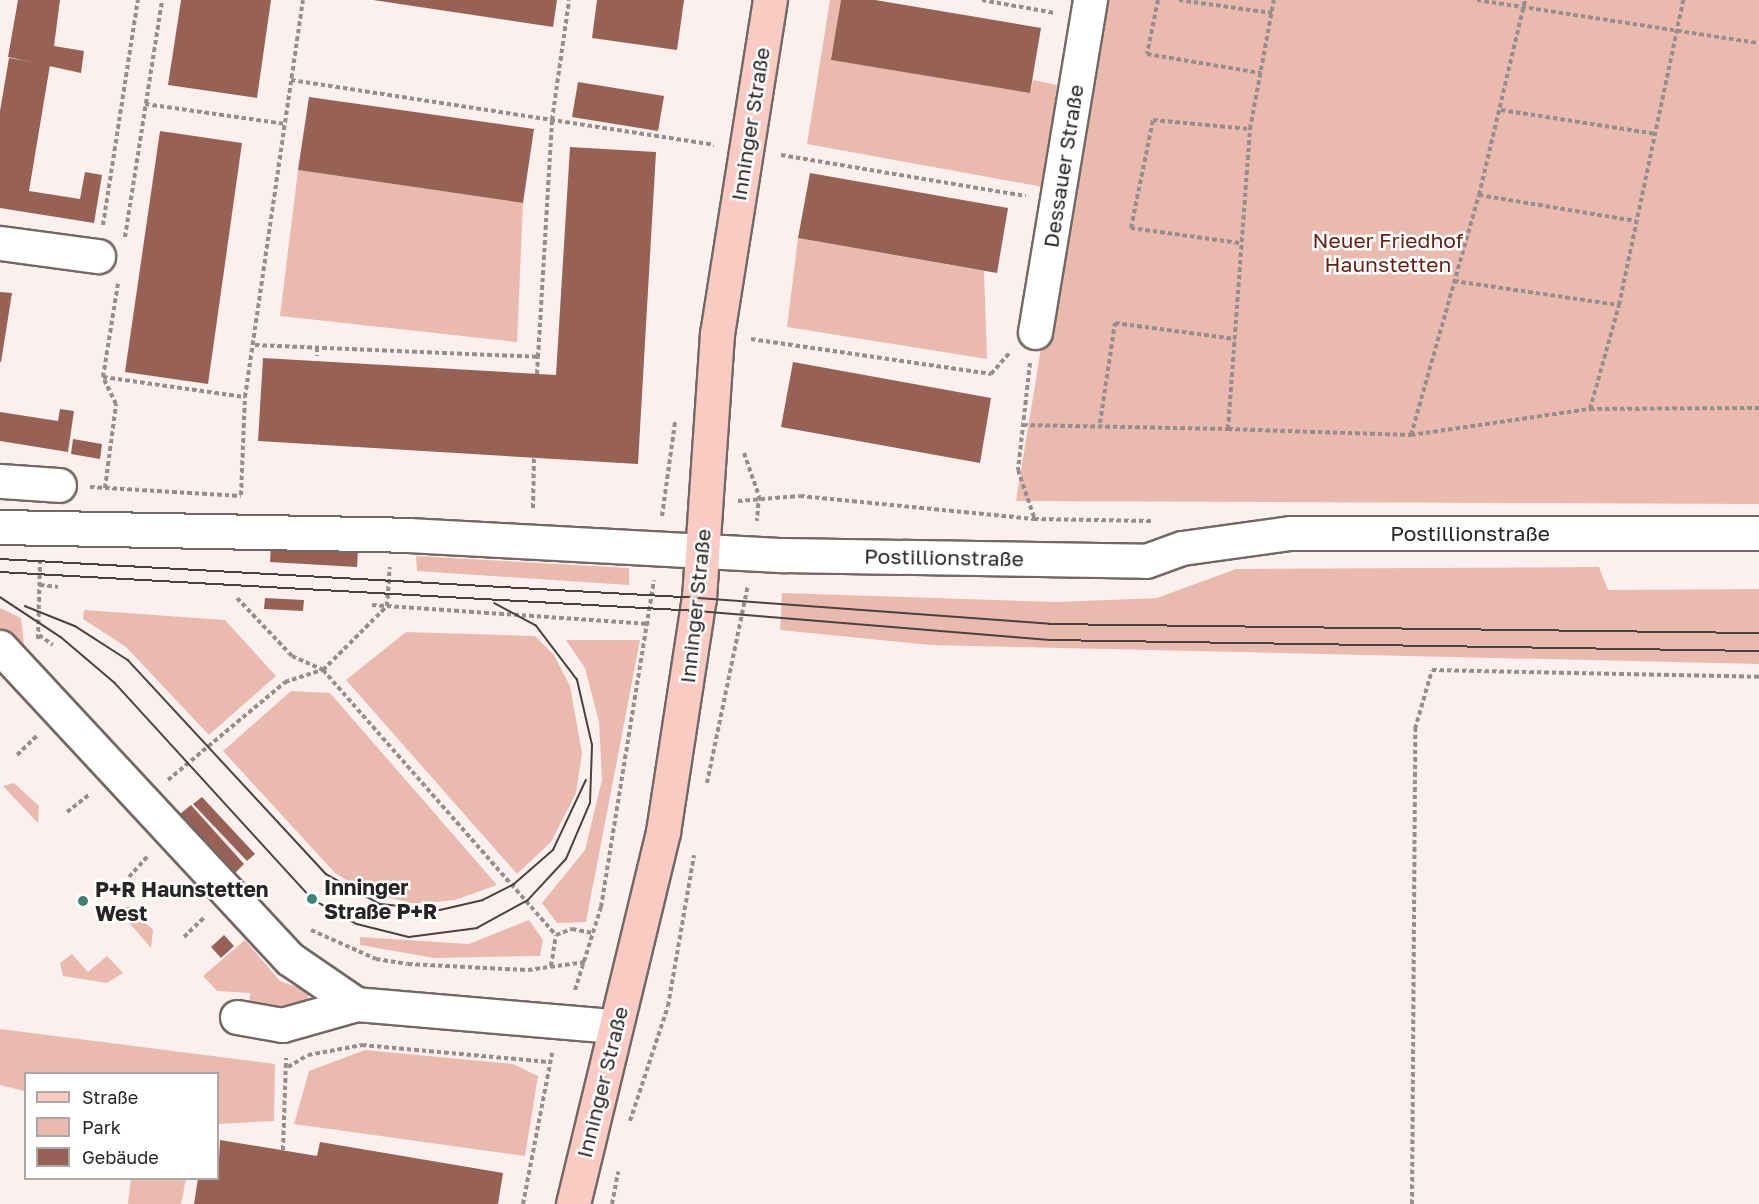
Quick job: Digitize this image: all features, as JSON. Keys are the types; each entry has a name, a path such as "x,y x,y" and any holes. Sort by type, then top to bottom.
{"main road":[{"name":"Inninger Straße","path":"573,1204 663,832 703,551 717,334 770,0"}],"street":[{"name":"Dessauer Straße","path":"1035,332 1059,201 1088,9"},
{"path":"0,243 98,256"},
{"path":"0,482 59,485"},
{"name":"Postillionstraße","path":"0,527 408,535 659,533 703,551 1146,561 1182,548 1290,534 1759,533"},
{"path":"0,646 290,959 356,1004"},
{"path":"237,1017 282,1025 356,1004 564,1019 615,1026"}],"path":[{"path":"98,256 138,0"},
{"path":"241,496 245,397 255,345 303,0"},
{"path":"537,374 552,120 569,0"},
{"path":"981,0 1088,9"},
{"path":"1158,0 1147,54 1261,73"},
{"path":"1179,0 1272,13"},
{"path":"1228,429 1239,243 1250,129 1274,0"},
{"path":"1477,0 1523,10 1677,34 1759,43"},
{"path":"1411,435 1479,195 1501,110 1525,0"},
{"path":"1590,409 1619,305 1683,0"},
{"path":"291,80 714,145"},
{"path":"145,104 285,124"},
{"path":"1501,110 1656,134"},
{"path":"1239,243 1131,228 1153,120 1250,129"},
{"name":"Inninger Straße","path":"779,167 783,144"},
{"path":"781,155 1059,201"},
{"path":"1479,195 1636,221"},
{"path":"1454,280 1619,305"},
{"path":"1100,423 1115,323 1235,339"},
{"path":"750,350 753,327"},
{"path":"1035,332 1018,470 1034,519 1039,559"},
{"path":"751,339 991,374 998,361"},
{"path":"255,345 538,357"},
{"path":"317,348 317,356"},
{"path":"103,377 245,397"},
{"path":"1023,424 1100,423 1411,435 1590,409 1759,408"},
{"name":"Postillionstraße","path":"741,447 759,496 1034,519 1165,521 1182,548"},
{"path":"533,513 534,458"},
{"name":"Inninger Straße","path":"523,1204 548,1062 585,962 593,933 649,624 659,533"},
{"path":"40,585 58,587"},
{"path":"237,598 292,656 323,670 556,935"},
{"path":"372,605 649,624"},
{"path":"145,802 285,682 323,670 387,606"},
{"path":"39,635 53,645"},
{"path":"1412,1204 1415,729 1432,670 1759,677"},
{"path":"17,755 37,736"},
{"path":"68,812 89,793 96,800"},
{"path":"141,850 157,867"},
{"path":"129,877 148,858"},
{"path":"184,937 205,918 197,910"},
{"path":"306,928 376,959 528,970 585,962"},
{"path":"556,935 572,929 593,933"},
{"path":"551,966 556,935"},
{"path":"282,1025 288,1066 283,1150"},
{"path":"288,1066 308,1055 362,1045 548,1062"}],"green space":[{"path":"830,0 841,0 832,60 1030,93 1033,80 1057,85 1043,187 807,144"},
{"name":"Neuer Friedhof Haunstetten","path":"1098,0 1759,0 1759,504 1016,501"},
{"path":"298,170 523,203 517,342 280,316"},
{"path":"798,238 984,271 987,359 787,327"},
{"path":"416,556 629,568 629,585 417,571"},
{"path":"1599,567 1608,590 1759,589 1759,664 930,645 780,630 782,593 1057,602 1157,598 1236,569"},
{"path":"0,608 21,618 24,646 12,647 0,634"},
{"path":"84,610 225,620 276,676 209,735 126,647 83,619"},
{"path":"406,632 535,636 554,655 570,686 582,753 576,793 551,842 517,874 346,680"},
{"path":"566,640 640,640 586,922 557,923 542,903 585,850 602,780 599,722 585,668"},
{"path":"291,691 330,693 497,885 455,900 416,904 366,892 335,873 223,751"},
{"path":"14,783 39,806 38,823 3,786"},
{"path":"129,906 153,930 151,948 119,911"},
{"path":"529,920 543,940 540,956 434,958 360,945 360,937 469,944"},
{"path":"245,940 280,981 310,992 307,1000 275,1008 249,1006 250,993 217,991 203,976"},
{"path":"72,954 88,972 107,956 123,973 107,983 63,976 60,963"},
{"path":"0,1029 275,1064 274,1121 219,1124 219,1072 24,1072 24,1091 0,1085"},
{"path":"365,1050 513,1064 538,1076 525,1156 294,1124 309,1071"},
{"path":"131,1180 186,1180 181,1204 128,1204"}],"building":[{"path":"18,0 60,0 54,46 84,51 81,73 8,57"},
{"path":"181,0 271,0 257,98 168,85"},
{"path":"373,0 557,0 553,27"},
{"path":"597,0 684,0 677,50 592,38"},
{"path":"841,0 875,0 1041,28 1030,93 831,60"},
{"path":"9,58 50,65 29,191 80,199 85,172 102,175 94,223 0,208 0,111"},
{"path":"578,82 664,96 658,131 572,117"},
{"path":"309,97 534,129 523,203 298,170"},
{"path":"160,131 242,143 208,384 125,372"},
{"path":"570,147 656,152 638,464 258,441 263,358 556,375"},
{"path":"810,173 1008,208 997,273 798,238"},
{"path":"0,292 12,293 1,362 0,362"},
{"path":"793,362 991,398 980,463 781,427"},
{"path":"60,409 74,411 68,452 0,441 0,412 58,421"},
{"path":"73,439 102,444 100,459 71,454"},
{"path":"271,545 358,550 357,567 270,562"},
{"path":"265,598 304,600 303,611 264,609"},
{"path":"202,797 255,854 247,861 193,804"},
{"path":"191,805 244,864 234,874 180,814"},
{"path":"224,935 234,946 221,958 211,947"},
{"path":"220,1140 317,1156 320,1142 503,1173 498,1204 194,1204 198,1180 219,1180"}],"tram line":[{"path":"0,559 699,598 1049,624 1759,633"},
{"path":"0,572 698,611 1049,640 1759,651"},
{"path":"0,597 61,637 115,683 312,899 357,924 409,937 477,928 528,900 566,859 590,803 592,745 577,680 536,626 495,604"},
{"path":"25,606 75,626 128,660 326,874 380,904 440,910 483,900 514,884 553,850 586,780"}],"place":[{"name":"Inninger Straße P+R","path":"312,899"},
{"name":"P+R Haunstetten West","path":"83,901"}]}
